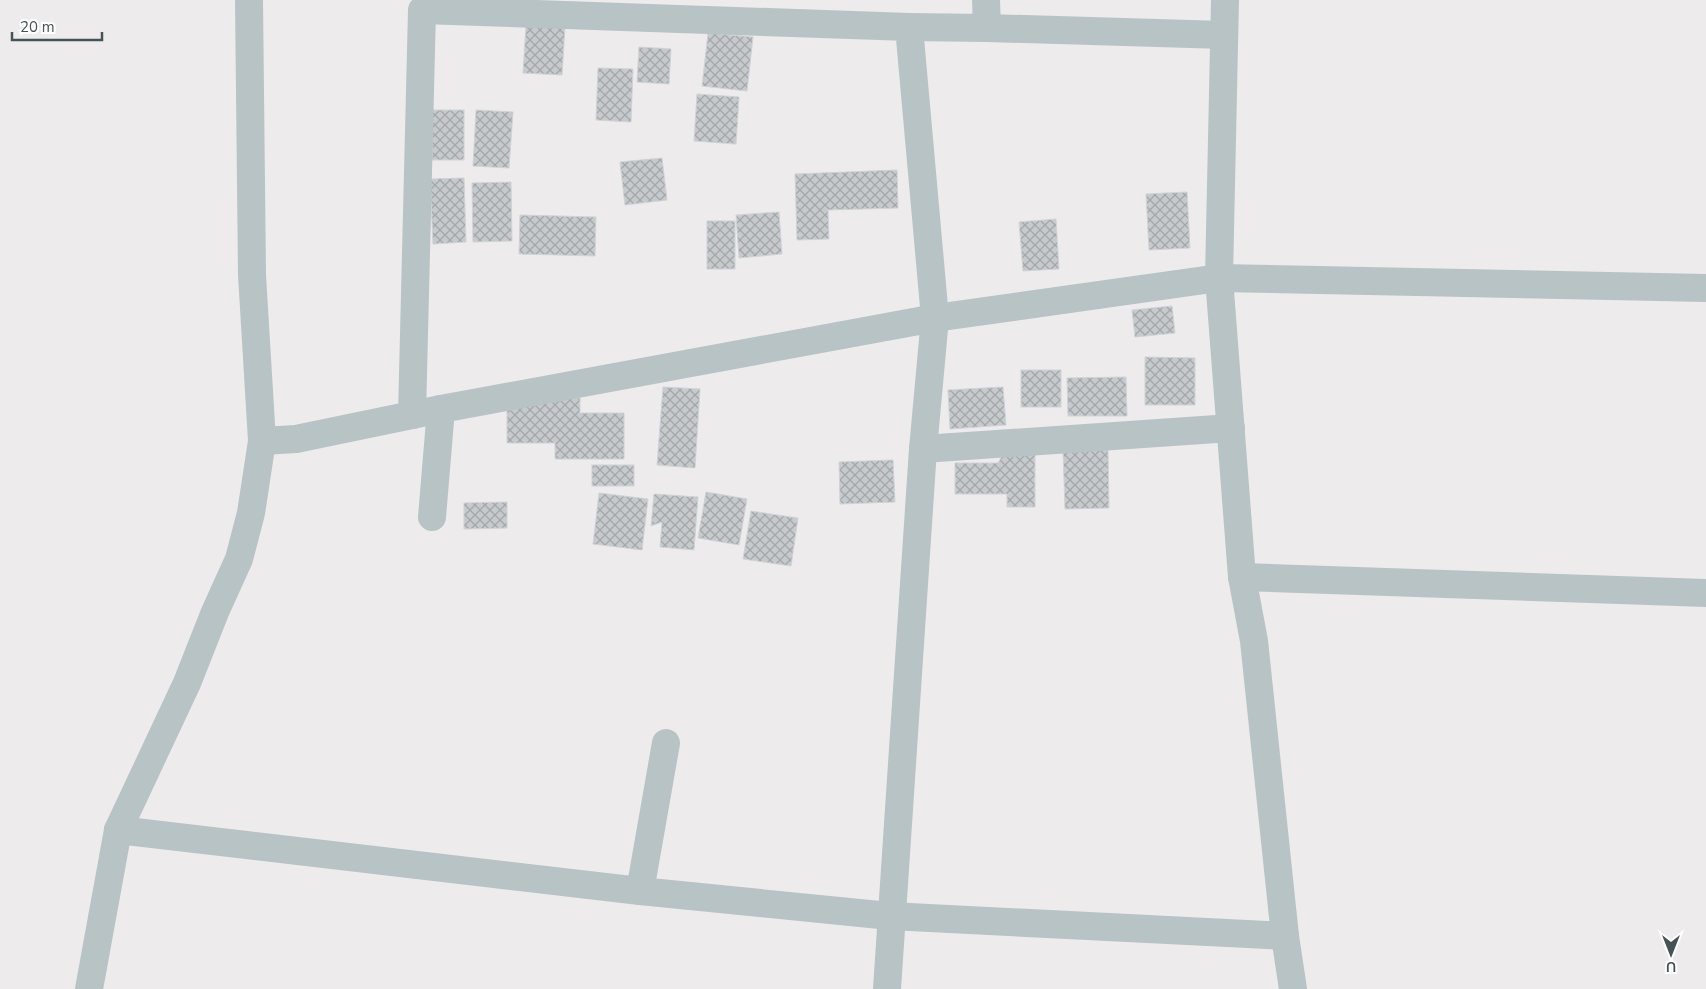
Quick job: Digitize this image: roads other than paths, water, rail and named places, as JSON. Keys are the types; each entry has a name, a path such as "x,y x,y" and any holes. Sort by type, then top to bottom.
{"street":[{"path":"89,989 136,832 187,683 215,612 239,559 250,513 277,440 252,275 249,0"},
{"path":"986,0 987,28"},
{"path":"1225,0 1218,278 1242,577 1254,640 1292,989"},
{"path":"412,415 422,5 698,10 909,27 1224,35"},
{"path":"887,989 890,916 923,449 935,318 909,27"},
{"path":"277,440 935,318 1218,278 1706,288"},
{"path":"432,517 441,409"},
{"path":"923,449 1231,428"},
{"path":"1242,577 1706,593"},
{"path":"640,891 666,743"},
{"path":"136,832 640,891 890,916 1285,936"}]}
